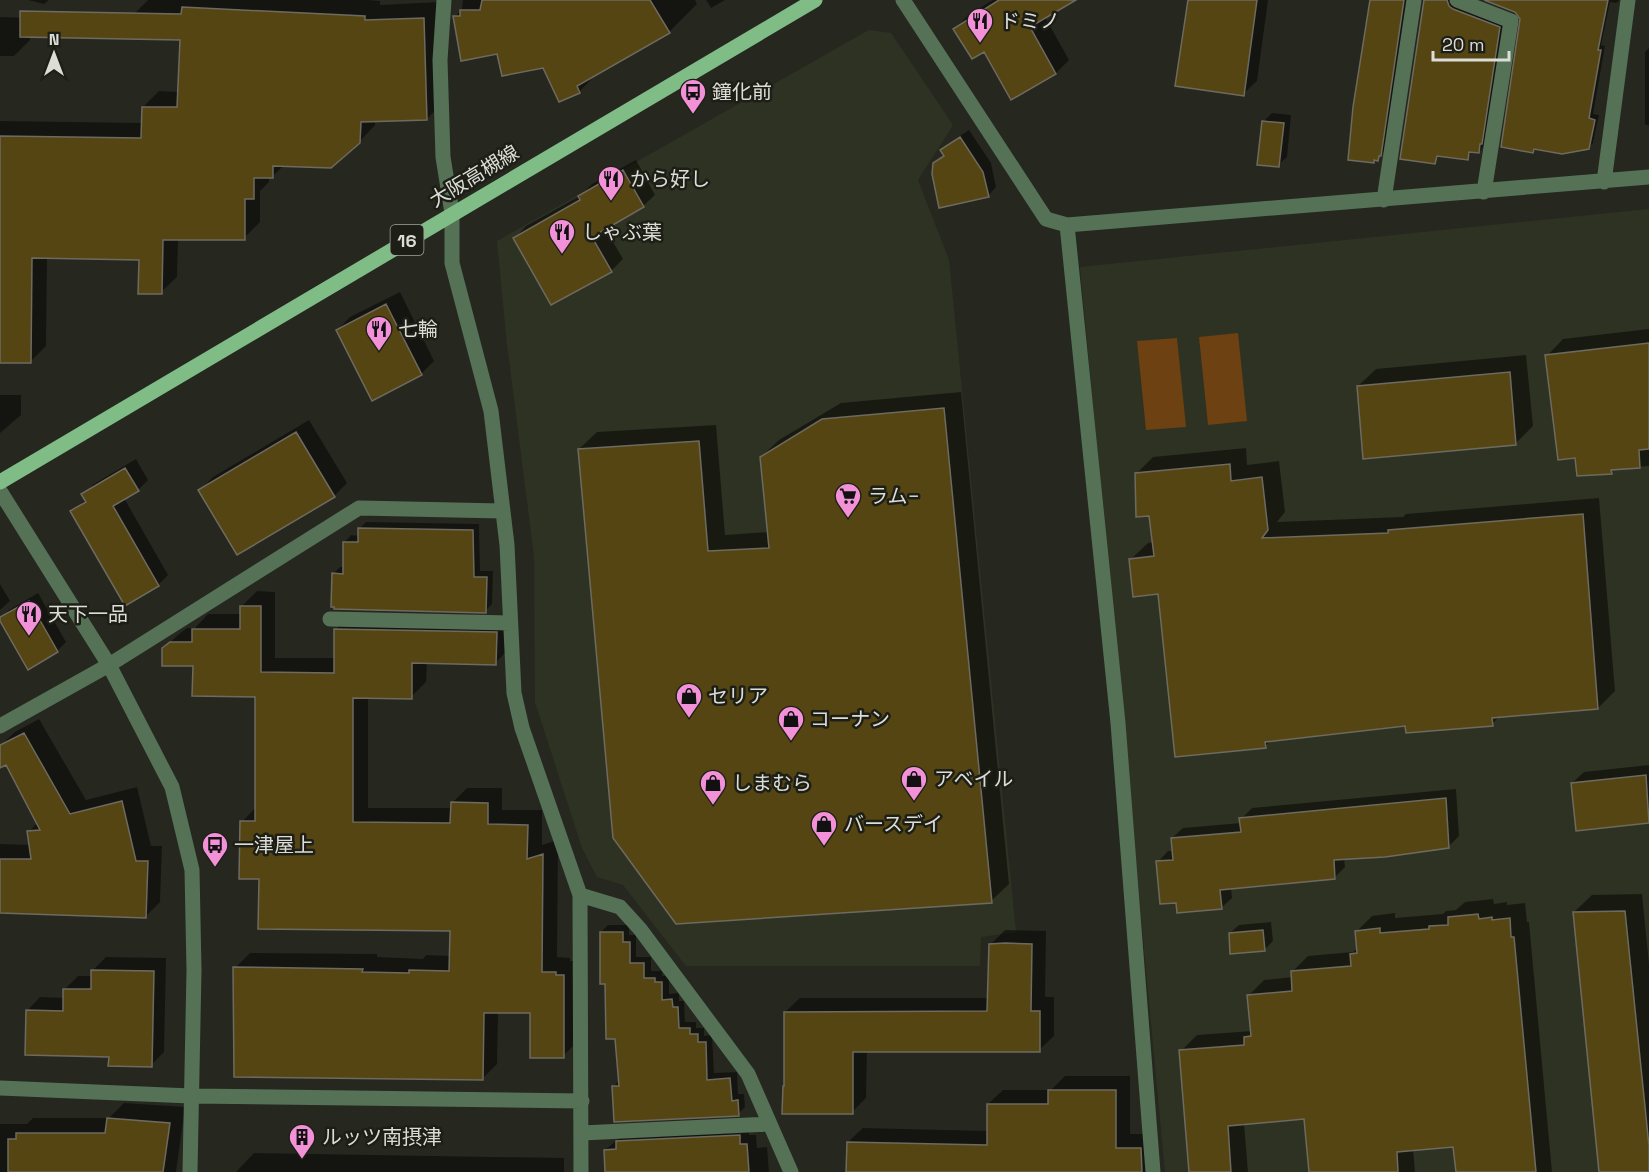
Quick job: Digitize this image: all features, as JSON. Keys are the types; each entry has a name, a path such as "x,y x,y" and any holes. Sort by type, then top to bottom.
{"main road":[{"name":"大阪高槻線","path":"0,482 815,0"}],"street":[{"path":"444,0 440,60 442,158 452,213 452,263 491,411 507,544 514,693 522,728 580,895 581,1172"},
{"path":"903,0 1046,219 1067,225 1649,177"},
{"path":"1384,200 1414,0"},
{"path":"1457,0 1510,21 1484,192"},
{"path":"1604,182 1628,0"},
{"path":"1067,225 1118,723 1153,1172"},
{"path":"0,491 109,665 172,787 192,870 194,970 190,1172"},
{"path":"0,726 109,665 359,508 502,511"},
{"path":"330,619 510,623"},
{"path":"580,895 620,907 639,929 748,1074 791,1172"},
{"path":"0,1088 191,1096 582,1101"},
{"path":"582,1133 769,1124"}],"shaded area":[{"path":"869,30 891,33 953,125 918,180 949,260 1016,932 981,937 980,966 686,966 623,885 597,877 582,848 535,702 534,556 507,344 497,241"},
{"path":"1649,209 1649,1172 1165,1172 1080,267"},
{"path":"1238,333 1247,421 1208,425 1199,337"},
{"path":"1177,338 1186,427 1146,430 1137,341"}],"building":[{"path":"482,0 650,0 670,33 577,86 580,93 559,102 543,68 502,76 497,54 461,61 453,16 460,16 460,10 480,10"},
{"path":"999,0 1076,0 1030,27 1056,74 1011,100 984,52 972,59 953,29"},
{"path":"1188,0 1257,0 1244,96 1175,86"},
{"path":"1370,0 1404,0 1381,156 1378,161 1374,160 1374,163 1348,160 1353,107"},
{"path":"1424,0 1447,0 1453,9 1500,27 1482,144 1480,144 1479,153 1469,152 1468,160 1437,156 1435,164 1400,159"},
{"path":"1484,0 1608,0 1598,50 1601,50 1589,118 1595,120 1589,149 1562,154 1534,149 1533,153 1501,147 1520,19 1515,12"},
{"path":"182,7 365,16 365,20 424,18 427,120 361,122 360,143 331,168 273,166 273,178 254,178 254,199 245,199 245,240 163,240 162,294 138,294 139,260 32,258 31,363 0,363 0,136 141,138 142,107 177,107 180,40 20,37 20,11 181,14"},
{"path":"1262,121 1284,123 1279,167 1257,165"},
{"path":"960,137 983,172 989,197 939,208 932,174 933,163 944,156 940,150"},
{"name":"しゃぶ葉","path":"623,170 644,207 592,237 612,272 551,305 513,238 580,200 578,196"},
{"name":"七輪","path":"386,304 422,375 372,401 336,330"},
{"path":"1649,343 1649,449 1639,450 1640,468 1611,470 1612,474 1577,476 1575,458 1558,460 1545,355"},
{"path":"1510,372 1516,445 1363,459 1357,386"},
{"path":"944,408 992,903 676,924 613,838 578,449 699,441 708,551 769,548 760,457 822,419"},
{"path":"296,432 335,497 237,555 198,490"},
{"path":"1230,464 1231,481 1262,477 1268,530 1262,538 1388,533 1388,530 1583,514 1598,709 1492,718 1493,726 1406,733 1405,726 1265,742 1266,748 1175,757 1158,594 1133,597 1129,559 1154,556 1149,516 1136,517 1135,473"},
{"path":"125,468 139,491 113,506 159,586 125,606 70,511 86,502 81,494"},
{"path":"358,528 473,530 474,577 487,577 486,613 334,609 331,607 332,573 343,574 343,542 358,542"},
{"name":"天下一品","path":"29,601 58,652 28,670 0,621 0,617"},
{"path":"240,606 261,606 261,672 334,673 334,629 497,632 496,665 412,663 412,699 353,698 353,822 450,823 451,802 488,803 488,824 528,825 527,859 543,854 542,972 556,972 556,975 564,975 564,1058 530,1058 530,1013 484,1013 483,1080 234,1077 233,967 363,969 362,972 409,973 409,970 449,971 450,931 258,929 259,879 239,879 240,821 255,821 255,697 192,696 193,666 162,666 162,648 170,642 192,642 192,629 240,629"},
{"path":"24,733 70,814 122,801 136,861 148,861 146,918 0,913 0,859 31,859 27,831 40,830 6,765 0,768 0,745"},
{"path":"1646,775 1649,823 1576,831 1571,783"},
{"path":"1446,798 1449,848 1385,857 1334,860 1335,879 1220,890 1222,909 1177,913 1176,903 1160,904 1156,861 1173,860 1171,838 1241,832 1239,818"},
{"path":"1625,911 1649,1146 1649,1172 1599,1172 1573,912"},
{"path":"1478,914 1479,919 1510,918 1511,937 1514,937 1536,1172 1456,1172 1453,1147 1397,1152 1398,1172 1309,1172 1304,1119 1228,1126 1231,1172 1189,1172 1179,1050 1244,1045 1244,1037 1251,1036 1247,995 1292,991 1291,971 1351,966 1350,954 1357,953 1355,931 1380,928 1380,933 1429,929 1429,926 1448,925 1448,917"},
{"path":"1263,930 1265,951 1230,954 1229,933"},
{"path":"600,932 623,932 623,942 630,942 630,963 644,963 644,978 655,978 655,982 662,982 662,1000 672,999 673,1007 678,1007 679,1028 690,1028 690,1034 698,1034 698,1042 706,1042 707,1080 730,1078 732,1101 738,1100 739,1116 614,1122 612,1086 619,1086 615,1039 606,1039 605,984 600,984"},
{"path":"989,944 1032,944 1031,1011 1040,1011 1040,1052 853,1052 853,1114 782,1114 784,1012 987,1011"},
{"path":"91,970 154,971 152,1067 108,1066 109,1057 25,1055 26,1010 63,1011 63,989 91,989"},
{"path":"1048,1090 1116,1090 1116,1148 1141,1148 1142,1172 846,1172 847,1142 987,1145 987,1104 1048,1104"},
{"path":"107,1118 170,1123 163,1172 8,1172 8,1139 16,1139 16,1133 105,1133"},
{"path":"740,1135 740,1144 747,1144 749,1172 605,1172 604,1150 616,1149 616,1141"}],"place":[{"name":"ドミノ","path":"980,44"},
{"name":"鐘化前","path":"693,115"},
{"name":"から好し","path":"611,202"},
{"name":"しゃぶ葉","path":"562,255"},
{"name":"七輪","path":"379,352"},
{"name":"ラム−","path":"848,519"},
{"name":"天下一品","path":"29,637"},
{"name":"セリア","path":"689,719"},
{"name":"コーナン","path":"791,742"},
{"name":"アベイル","path":"914,802"},
{"name":"しまむら","path":"713,806"},
{"name":"バースデイ","path":"824,847"},
{"name":"一津屋上","path":"215,868"},
{"name":"ルッツ南摂津","path":"302,1160"}]}
